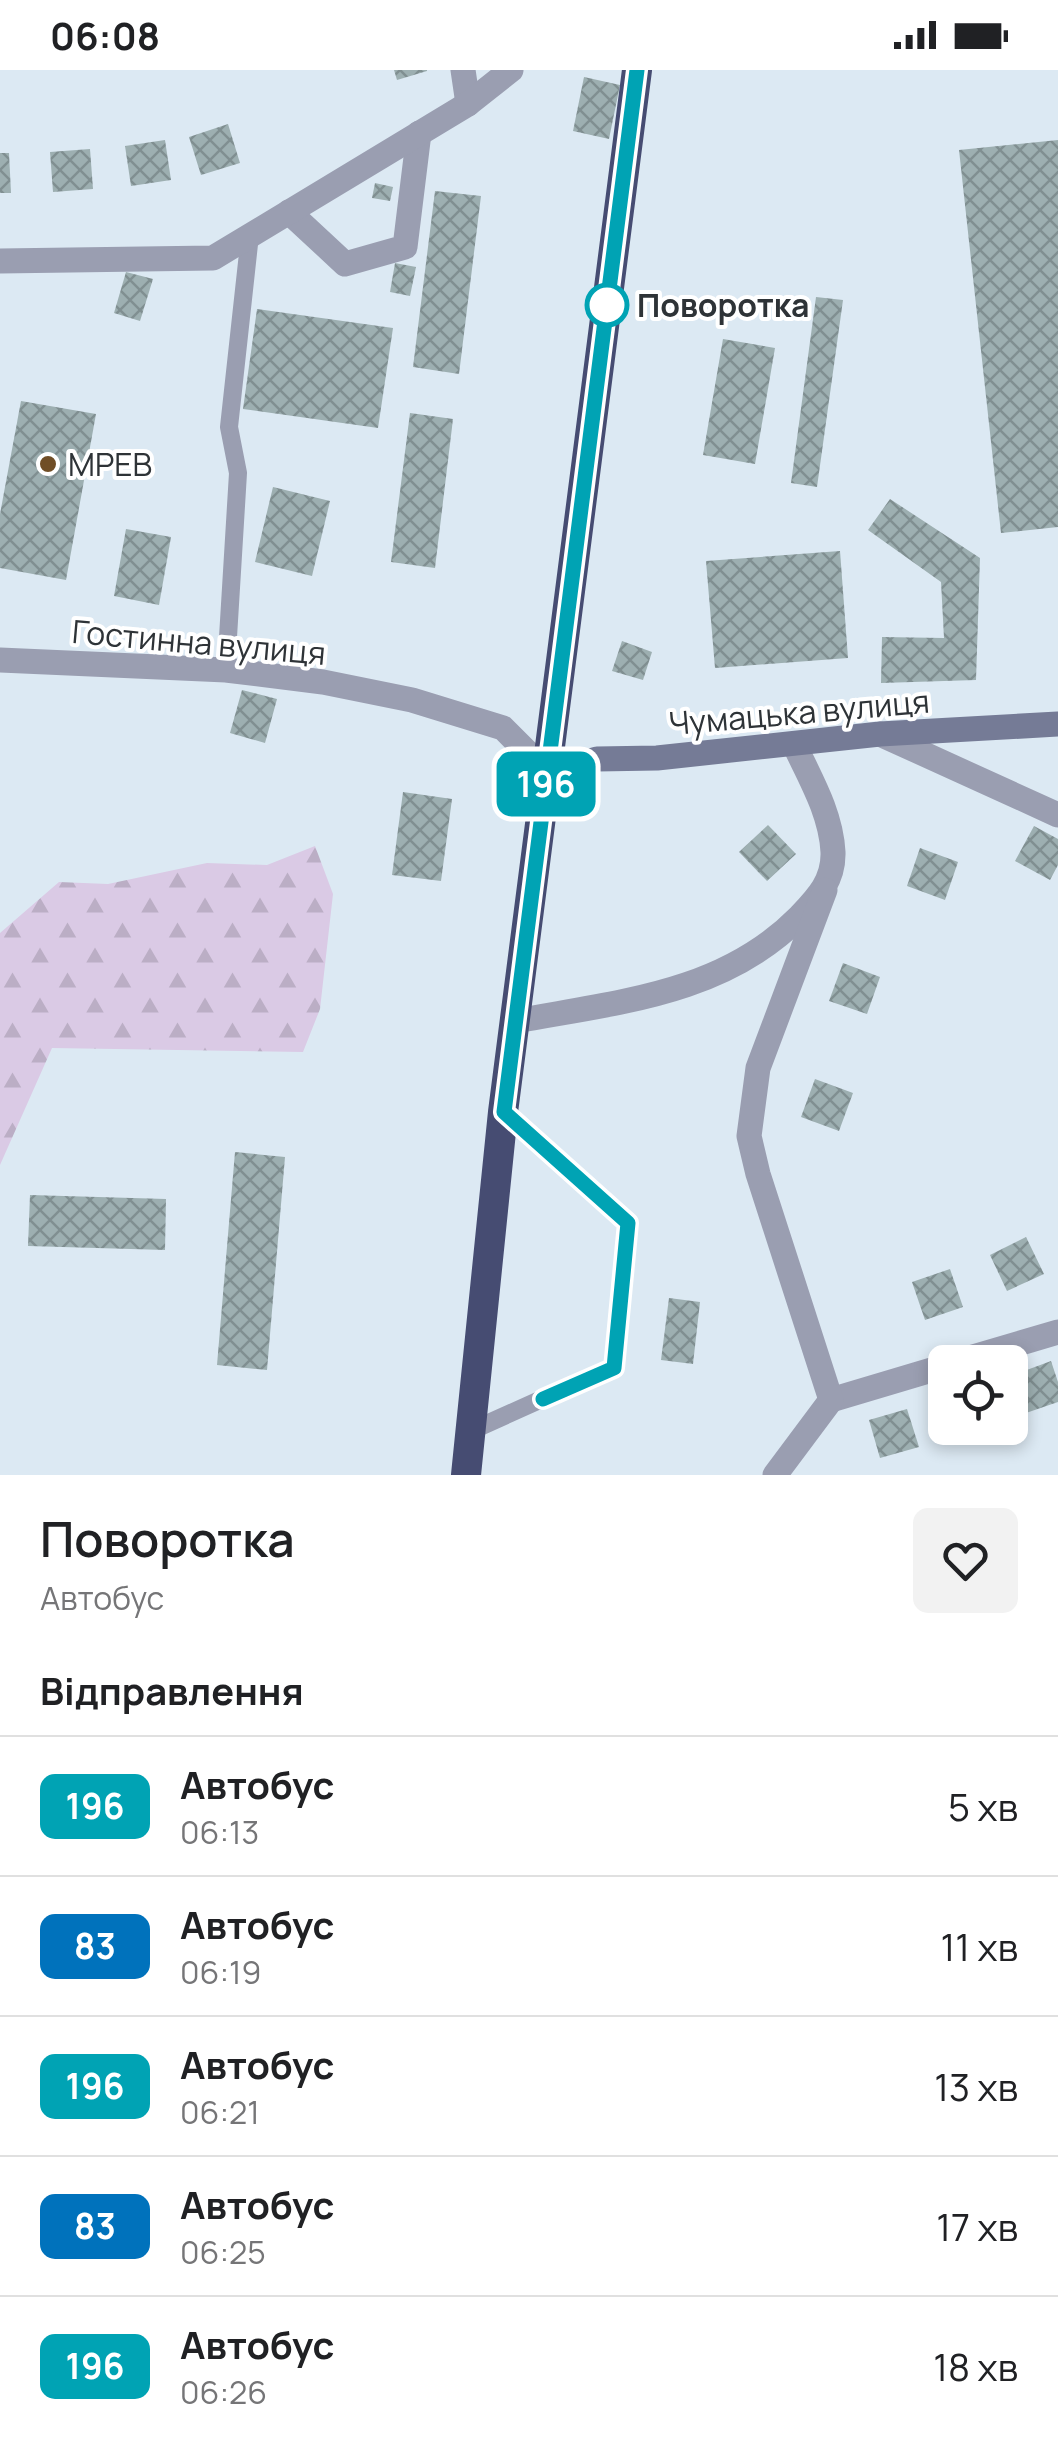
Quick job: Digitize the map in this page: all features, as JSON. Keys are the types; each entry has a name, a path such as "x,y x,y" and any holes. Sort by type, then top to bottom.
{"highway":[{"path":"466,1475 504,1112 637,70"}],"street":[{"path":"463,70 468,104"},
{"path":"0,262 213,258 468,104 511,70"},
{"path":"288,212 345,264 405,247 419,133"},
{"name":"Гостинна вулиця","path":"0,660 226,670 323,682 412,700 503,728 548,773"},
{"name":"Чумацька вулиця","path":"548,773 597,759 658,758 880,734 1058,724"},
{"path":"880,734 1058,816"},
{"path":"794,744 828,818 834,855 825,890 758,1068 749,1136 831,1400"},
{"path":"516,1021 661,994 732,968 778,937 825,890"},
{"path":"1014,1345 1058,1332"},
{"path":"774,1475 831,1400 928,1371"}],"lane":[{"path":"226,670 238,473 229,427 250,235"},
{"path":"473,1430 614,1368 628,1223 504,1112"}],"green space":[{"path":"315,846 333,894 320,1009 303,1052 52,1048 0,1165 0,933 59,882 108,884 207,863 267,865"}],"building":[{"path":"394,70 427,70 427,71 397,80"},
{"path":"584,77 620,85 609,139 573,131"},
{"path":"228,124 240,163 201,175 189,137"},
{"path":"165,140 171,180 131,186 125,146"},
{"path":"1058,140 1058,527 1001,533 959,150"},
{"path":"90,149 93,189 53,192 50,152"},
{"path":"0,153 9,153 11,193 0,193"},
{"path":"375,183 393,187 390,201 372,198"},
{"path":"435,191 481,196 459,374 413,367"},
{"path":"395,263 416,267 410,296 390,292"},
{"path":"126,272 153,279 140,321 114,313"},
{"path":"816,297 843,300 817,487 791,483"},
{"path":"257,309 393,328 378,428 243,409"},
{"path":"723,339 775,348 755,464 703,455"},
{"name":"МРЕВ","path":"21,401 96,414 66,580 0,568 0,514"},
{"path":"410,413 453,419 435,568 391,562"},
{"path":"273,487 330,501 312,576 255,562"},
{"path":"890,499 980,558 976,680 881,683 882,637 944,638 941,582 868,530"},
{"path":"126,529 171,537 159,605 114,596"},
{"path":"840,551 848,658 715,668 706,561"},
{"path":"622,641 652,652 643,680 612,671"},
{"path":"242,690 277,699 265,743 230,733"},
{"path":"403,792 452,799 441,881 392,875"},
{"path":"768,825 796,854 767,881 739,852"},
{"path":"1034,826 1058,839 1058,865 1050,880 1015,861"},
{"path":"920,848 958,862 945,900 907,886"},
{"path":"843,963 880,977 867,1014 829,1001"},
{"path":"815,1079 853,1093 839,1131 801,1117"},
{"path":"235,1152 285,1157 267,1370 217,1365"},
{"path":"30,1195 166,1199 165,1250 28,1246"},
{"path":"1026,1237 1044,1274 1007,1291 990,1255"},
{"path":"950,1269 963,1307 925,1320 912,1282"},
{"path":"669,1298 700,1302 693,1364 661,1360"},
{"path":"1051,1361 1058,1382 1058,1402 1028,1412 1028,1369"},
{"path":"907,1409 919,1447 880,1458 869,1420"}],"bus line":[{"name":"196","path":"543,1399 614,1368 628,1223 504,1112 637,70"}],"place":[{"name":"Поворотка","path":"607,305"},
{"name":"МРЕВ","path":"48,464"}]}
